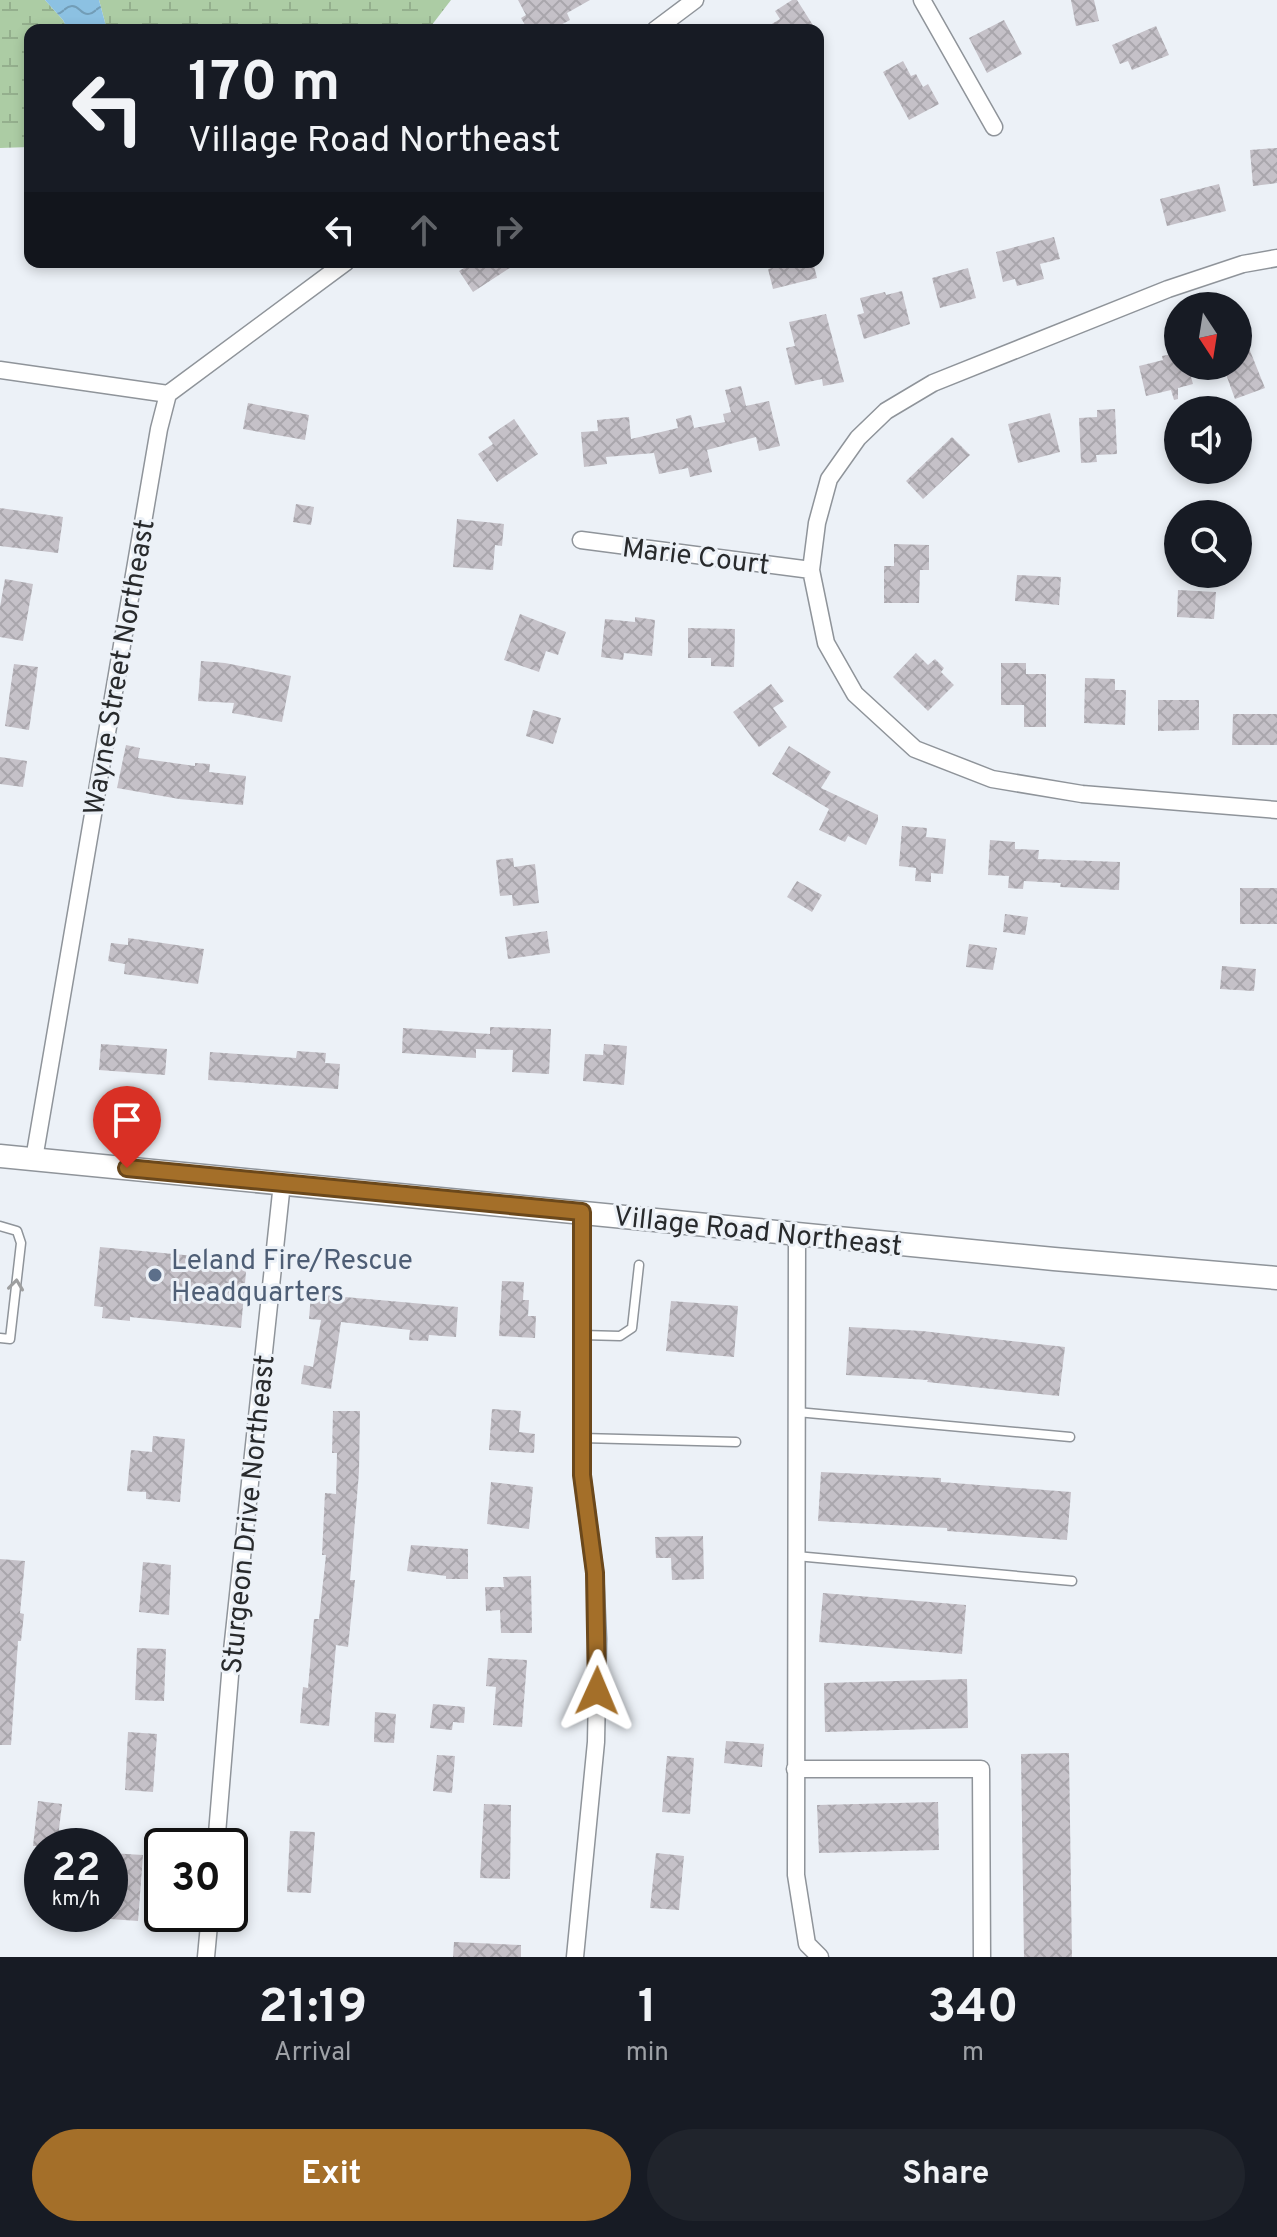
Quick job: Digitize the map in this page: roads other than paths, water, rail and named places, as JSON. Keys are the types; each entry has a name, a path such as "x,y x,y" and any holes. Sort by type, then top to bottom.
{"main road":[{"name":"Village Road Northeast","path":"0,1156 1277,1278"}],"street":[{"path":"663,24 695,0"},
{"path":"922,0 994,127"},
{"path":"1277,258 1243,264 1153,295 933,383 886,411 858,438 829,479 817,523 811,570 826,643 855,694 915,749 992,779 1082,794 1277,810"},
{"path":"0,370 168,394 338,268"},
{"name":"Wayne Street Northeast","path":"34,1159 159,429 168,394"},
{"name":"Marie Court","path":"581,540 811,570"},
{"name":"Sturgeon Drive Northeast","path":"217,1828 232,1651 282,1183"},
{"path":"575,1957 596,1742 598,1639 595,1573 582,1475 582,1212"},
{"path":"797,1234 796,1875 807,1944 820,1957"},
{"path":"795,1769 981,1769 982,1957"},
{"path":"206,1957 208,1932"}],"lane":[{"path":"0,1226 17,1231 21,1243 5,1339"},
{"path":"581,1334 620,1336 632,1328 639,1265"},
{"path":"796,1412 1070,1437"},
{"path":"582,1438 736,1442"},
{"path":"795,1556 1072,1581"}],"water":[{"path":"45,0 99,0 105,24 65,24"}],"place":[{"name":"Leland Fire/Rescue Headquarters","path":"155,1275"}]}
